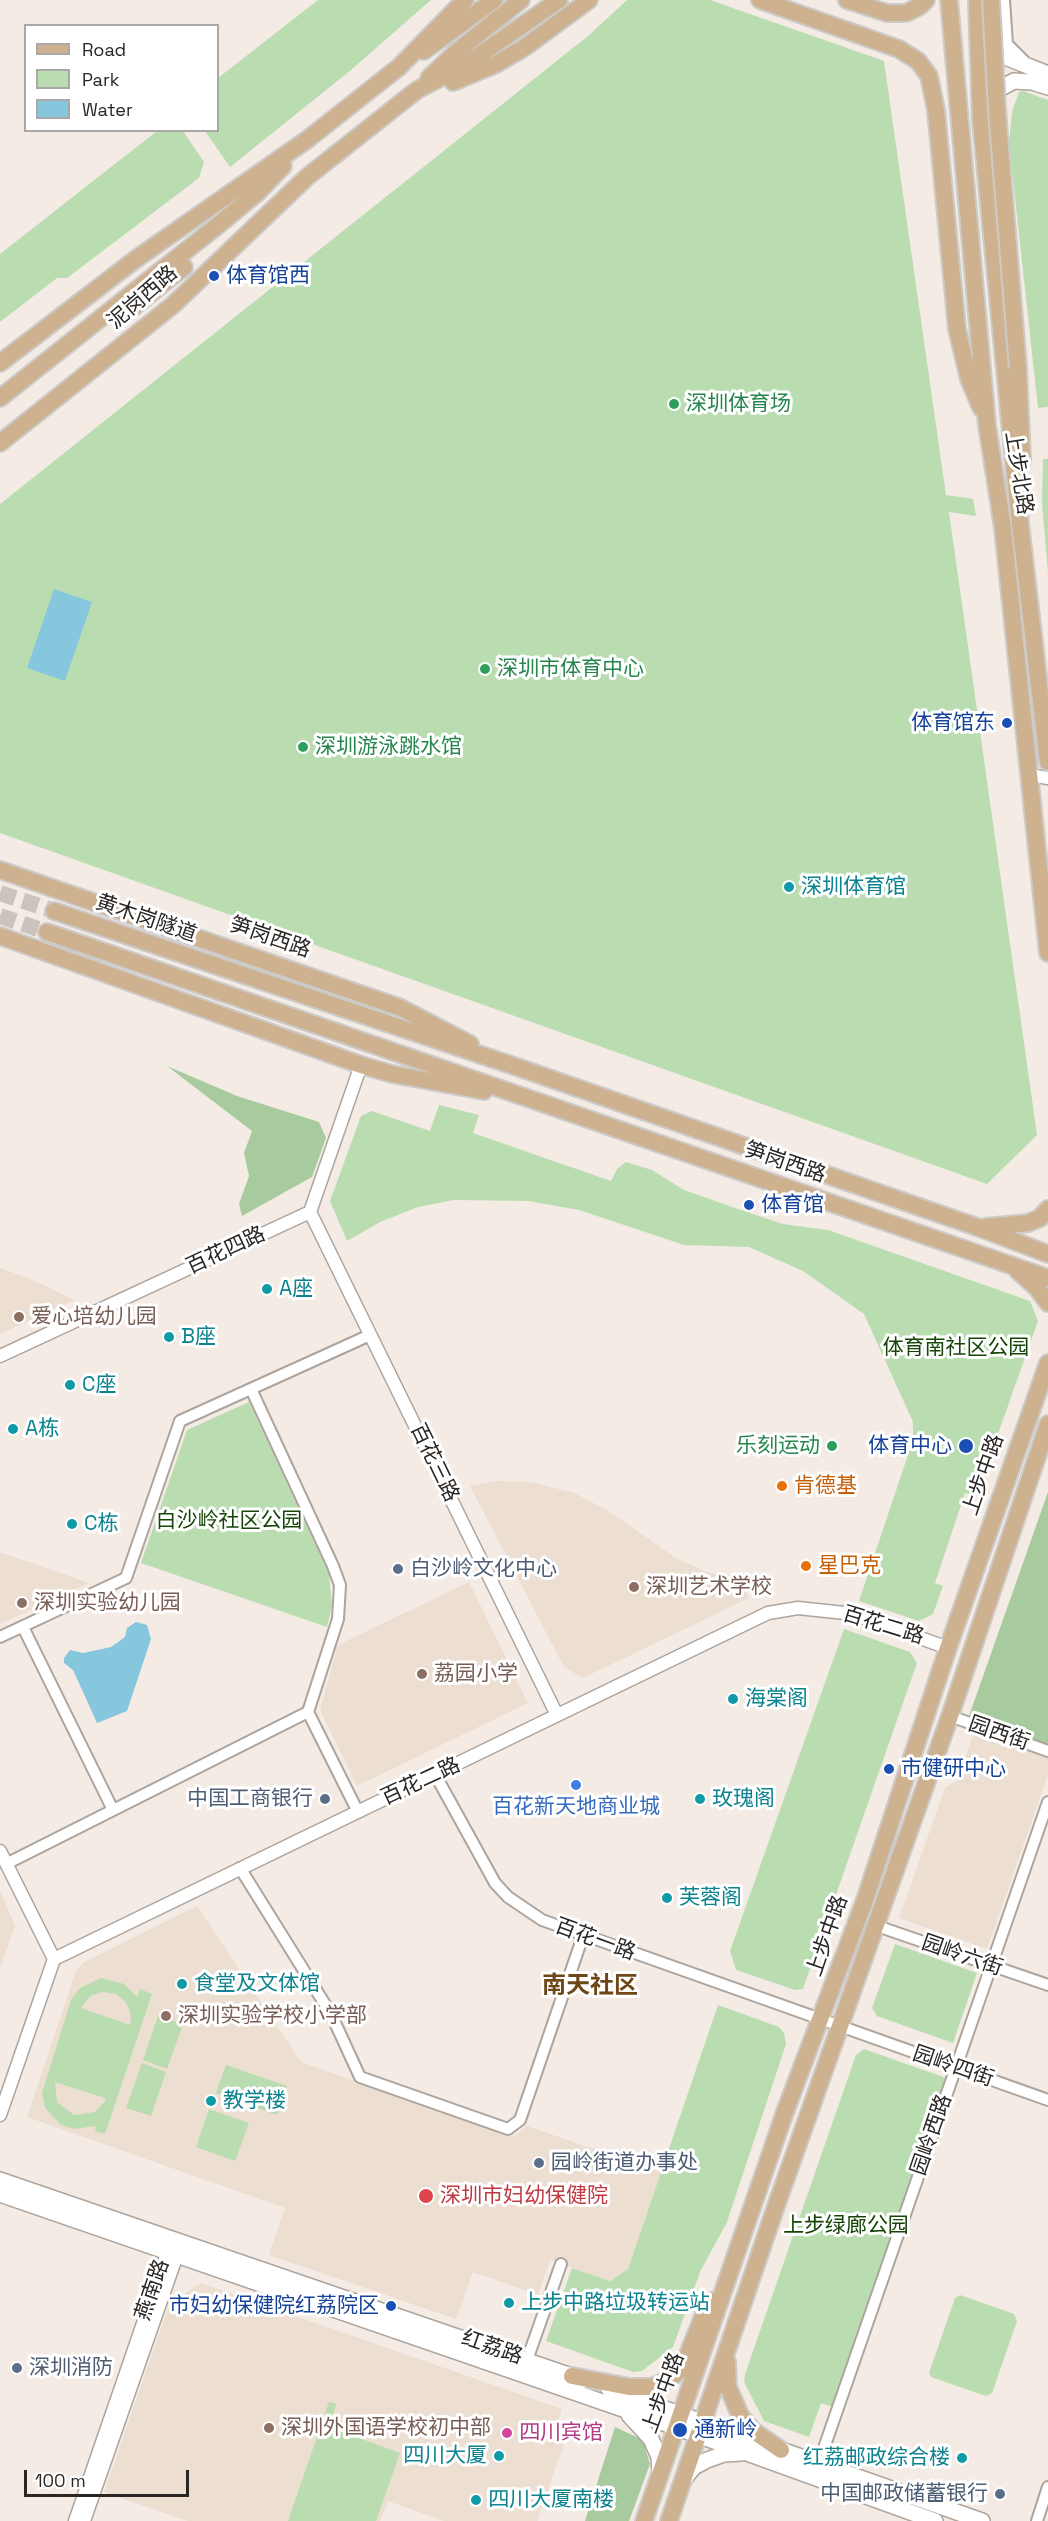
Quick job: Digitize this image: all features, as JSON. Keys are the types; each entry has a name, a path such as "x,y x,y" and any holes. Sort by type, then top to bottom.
{"main road":[{"path":"399,67 451,33 494,0"},
{"path":"417,90 455,53 521,0"},
{"name":"泥岗西路","path":"0,443 173,305 307,177 417,90 465,65 559,0"},
{"path":"417,90 454,81 496,64 525,47 589,0"},
{"path":"760,0 898,49 918,61 930,76 936,110 957,328 969,379 987,425"},
{"path":"847,0 887,13 906,13 926,0"},
{"path":"967,0 977,57"},
{"name":"上步北路","path":"977,0 977,57 981,121 1019,515 1045,715 1048,762"},
{"path":"991,0 997,110 1023,432 1019,515"},
{"name":"泥岗西路","path":"0,363 136,259 308,139 399,67 462,1"},
{"name":"上步北路","path":"949,6 980,316 987,425 1003,528 1048,953"},
{"path":"978,22 989,46 996,53 1041,72"},
{"path":"981,121 993,96 1008,83 1022,80 1048,87"},
{"name":"泥岗西路","path":"0,398 258,192 308,139"},
{"name":"泥岗西路","path":"0,410 252,211 307,177"},
{"name":"笋岗西路","path":"0,870 401,1008 517,1067"},
{"name":"黄木岗隧道","path":"54,911 393,1028"},
{"name":"笋岗西路","path":"47,932 1048,1278"},
{"name":"笋岗西路","path":"0,936 361,1065 392,1074 471,1089 507,1090"},
{"name":"笋岗西路","path":"393,1028 517,1067 977,1227 1048,1254"},
{"path":"851,1209 858,1186"},
{"path":"977,1227 1003,1227 1028,1223 1040,1218 1048,1209"},
{"path":"998,1260 1020,1272 1048,1303"},
{"name":"上步中路","path":"644,2521 785,2112 865,1900 948,1648 1048,1363"},
{"name":"上步中路","path":"669,2521 775,2209 950,1716 1048,1424"},
{"name":"红荔路","path":"0,2180 172,2249 619,2408 678,2420"},
{"name":"红荔路","path":"0,2194 572,2376 700,2429 765,2459 935,2521"},
{"path":"572,2376 629,2387 652,2386 668,2380 682,2369 705,2312 729,2278"},
{"path":"728,2350 728,2382 737,2410 752,2430 781,2450"},
{"path":"619,2408 637,2422 651,2439 659,2457 659,2474"},
{"name":"红荔路","path":"700,2429 781,2450 982,2521"},
{"path":"682,2482 694,2467 724,2454 742,2453 765,2459"}],"street":[{"path":"1005,0 1007,44 1041,72"},
{"path":"1030,774 1048,769"},
{"path":"1030,774 1048,778"},
{"path":"310,1212 361,1065"},
{"name":"百花三路","path":"310,1212 557,1715"},
{"name":"百花四路","path":"0,1356 310,1212"},
{"path":"0,1637 126,1578 180,1422 369,1335"},
{"path":"251,1389 340,1585 338,1619 308,1712 358,1812"},
{"name":"百花二路","path":"54,1959 436,1776 768,1613 798,1608 854,1614 948,1648"},
{"path":"22,1627 112,1810"},
{"path":"6,1864 308,1712"},
{"name":"园西街","path":"950,1716 1048,1751"},
{"name":"百花一路","path":"436,1776 495,1882 508,1897 542,1920 841,2028"},
{"name":"园岭西路","path":"832,2468 824,2448 1048,1802"},
{"path":"0,1851 54,1959 0,2115"},
{"path":"240,1868 331,2014 360,2077 508,2129 520,2120 584,1936"},
{"name":"园岭六街","path":"877,1926 1048,1985"},
{"name":"园岭四街","path":"841,2028 1048,2100"},
{"name":"燕南路","path":"75,2521 172,2249"},
{"name":"燕南路","path":"84,2521 172,2249"},
{"path":"526,2360 561,2264"},
{"path":"1037,2521 1048,2487"}],"shaded area":[{"name":"爱心培幼儿园","path":"0,1268 31,1279 74,1300 0,1334"},
{"name":"深圳艺术学校","path":"496,1481 531,1482 574,1493 607,1510 676,1558 709,1573 740,1576 749,1598 583,1678 564,1667 470,1486"},
{"name":"深圳实验幼儿园","path":"0,1552 89,1583 0,1624"},
{"name":"荔园小学","path":"469,1582 528,1703 357,1786 320,1710 338,1645"},
{"path":"974,1732 1048,1758 1048,1775 987,1949 899,1918 945,1788 957,1781"},
{"path":"0,1890 15,1926 0,1968"},
{"path":"197,1906 301,2062 514,2137 527,2126 661,2172 628,2269 610,2281 550,2260 538,2295 473,2272 456,2319 269,2255 285,2208 27,2117 76,1971 83,1963"},
{"name":"深圳外国语学校初中部","path":"201,2283 562,2409 554,2434 566,2438 537,2521 444,2521 388,2501 380,2521 188,2521 104,2492 170,2303"}],"green space":[{"path":"318,0 431,0 351,70 230,167 206,132 219,132 219,77"},
{"name":"深圳市体育中心","path":"627,0 710,0 884,61 946,495 973,499 976,516 949,512 1037,1135 987,1184 0,833 0,504 588,36"},
{"path":"1023,91 1048,100 1048,407 1038,408 1009,143 1012,112 1019,92"},
{"path":"156,132 184,132 204,162 199,178 67,278 57,278 0,322 0,254"},
{"path":"1043,459 1048,459 1048,573 1042,503"},
{"path":"167,1066 237,1096 319,1122 326,1138 312,1177 242,1216 239,1204 249,1176 244,1153 252,1131"},
{"name":"体育南社区公园","path":"439,1105 479,1115 473,1133 611,1181 617,1169 626,1162 652,1170 684,1190 735,1208 783,1224 828,1230 1030,1301 1038,1321 976,1496 965,1493 935,1583 943,1586 933,1614 919,1621 859,1601 913,1440 913,1422 864,1314 803,1271 749,1247 684,1245 579,1210 528,1201 454,1200 418,1207 380,1222 347,1241 330,1201 361,1116 372,1111 430,1131"},
{"name":"白沙岭社区公园","path":"249,1402 329,1574 332,1605 327,1627 141,1563 187,1430"},
{"path":"1048,1492 1048,1744 969,1716"},
{"path":"844,1629 910,1652 917,1663 803,1989 795,1990 736,1970 730,1951"},
{"path":"895,1944 977,1973 953,2043 877,2016 872,2008"},
{"path":"101,1978 124,1984 137,1997 140,1989 152,1994 105,2134 95,2131 96,2126 75,2129 61,2125 45,2108 42,2093 71,2000 80,1988","holes":["103,1992 116,1994 126,2002 131,2015 130,2025 81,2008 90,1996","55,2082 105,2098 105,2101 95,2112 74,2115 57,2102"]},
{"path":"718,2005 779,2027 784,2033 786,2044 727,2222 700,2272 673,2347 642,2371 633,2372 546,2341 572,2268 610,2281 628,2269"},
{"path":"158,2016 183,2024 167,2069 143,2060"},
{"name":"上步绿廊公园","path":"864,2049 946,2078 833,2407 821,2403 809,2437 764,2421 744,2382 745,2374 856,2055"},
{"path":"142,2063 166,2072 151,2116 126,2108"},
{"path":"226,2065 287,2086 277,2115 216,2093"},
{"path":"209,2109 249,2123 235,2161 196,2147"},
{"path":"960,2295 1014,2314 1017,2321 992,2393 986,2396 931,2377 929,2373 955,2298"},
{"path":"329,2402 336,2404 329,2427 400,2453 376,2521 288,2521"},
{"path":"615,2427 643,2440 650,2464 629,2521 585,2521"}],"water":[{"path":"54,589 92,602 65,681 27,668"},
{"path":"136,1622 147,1625 151,1639 127,1711 97,1723 73,1670 64,1663 64,1658 70,1650 83,1653 111,1647 125,1637 127,1628"}],"tunnel":[{"path":"0,893 54,911"},
{"path":"0,916 47,932"}],"place":[{"name":"体育馆西","path":"214,276"},
{"name":"深圳体育场","path":"674,404"},
{"name":"深圳市体育中心","path":"485,669"},
{"name":"体育馆东","path":"1007,723"},
{"name":"深圳游泳跳水馆","path":"303,747"},
{"name":"深圳体育馆","path":"789,887"},
{"name":"体育馆","path":"749,1205"},
{"name":"A座","path":"267,1289"},
{"name":"爱心培幼儿园","path":"19,1317"},
{"name":"B座","path":"169,1337"},
{"name":"C座","path":"70,1385"},
{"name":"A栋","path":"13,1429"},
{"name":"乐刻运动","path":"832,1446"},
{"name":"体育中心","path":"966,1446"},
{"name":"肯德基","path":"782,1486"},
{"name":"C栋","path":"72,1524"},
{"name":"星巴克","path":"806,1566"},
{"name":"白沙岭文化中心","path":"398,1569"},
{"name":"深圳艺术学校","path":"634,1587"},
{"name":"深圳实验幼儿园","path":"22,1603"},
{"name":"荔园小学","path":"422,1674"},
{"name":"海棠阁","path":"733,1699"},
{"name":"市健研中心","path":"889,1769"},
{"name":"百花新天地商业城","path":"576,1785"},
{"name":"中国工商银行","path":"325,1799"},
{"name":"玫瑰阁","path":"700,1799"},
{"name":"芙蓉阁","path":"667,1898"},
{"name":"食堂及文体馆","path":"182,1984"},
{"name":"深圳实验学校小学部","path":"166,2016"},
{"name":"教学楼","path":"211,2101"},
{"name":"园岭街道办事处","path":"539,2163"},
{"name":"深圳市妇幼保健院","path":"426,2196"},
{"name":"上步中路垃圾转运站","path":"509,2303"},
{"name":"市妇幼保健院红荔院区","path":"391,2306"},
{"name":"深圳消防","path":"17,2368"},
{"name":"深圳外国语学校初中部","path":"269,2428"},
{"name":"通新岭","path":"680,2430"},
{"name":"四川宾馆","path":"507,2433"},
{"name":"四川大厦","path":"499,2456"},
{"name":"红荔邮政综合楼","path":"962,2458"},
{"name":"中国邮政储蓄银行","path":"1000,2494"},
{"name":"四川大厦南楼","path":"476,2500"}],"district":[{"name":"南天社区","path":"590,1986"}]}
